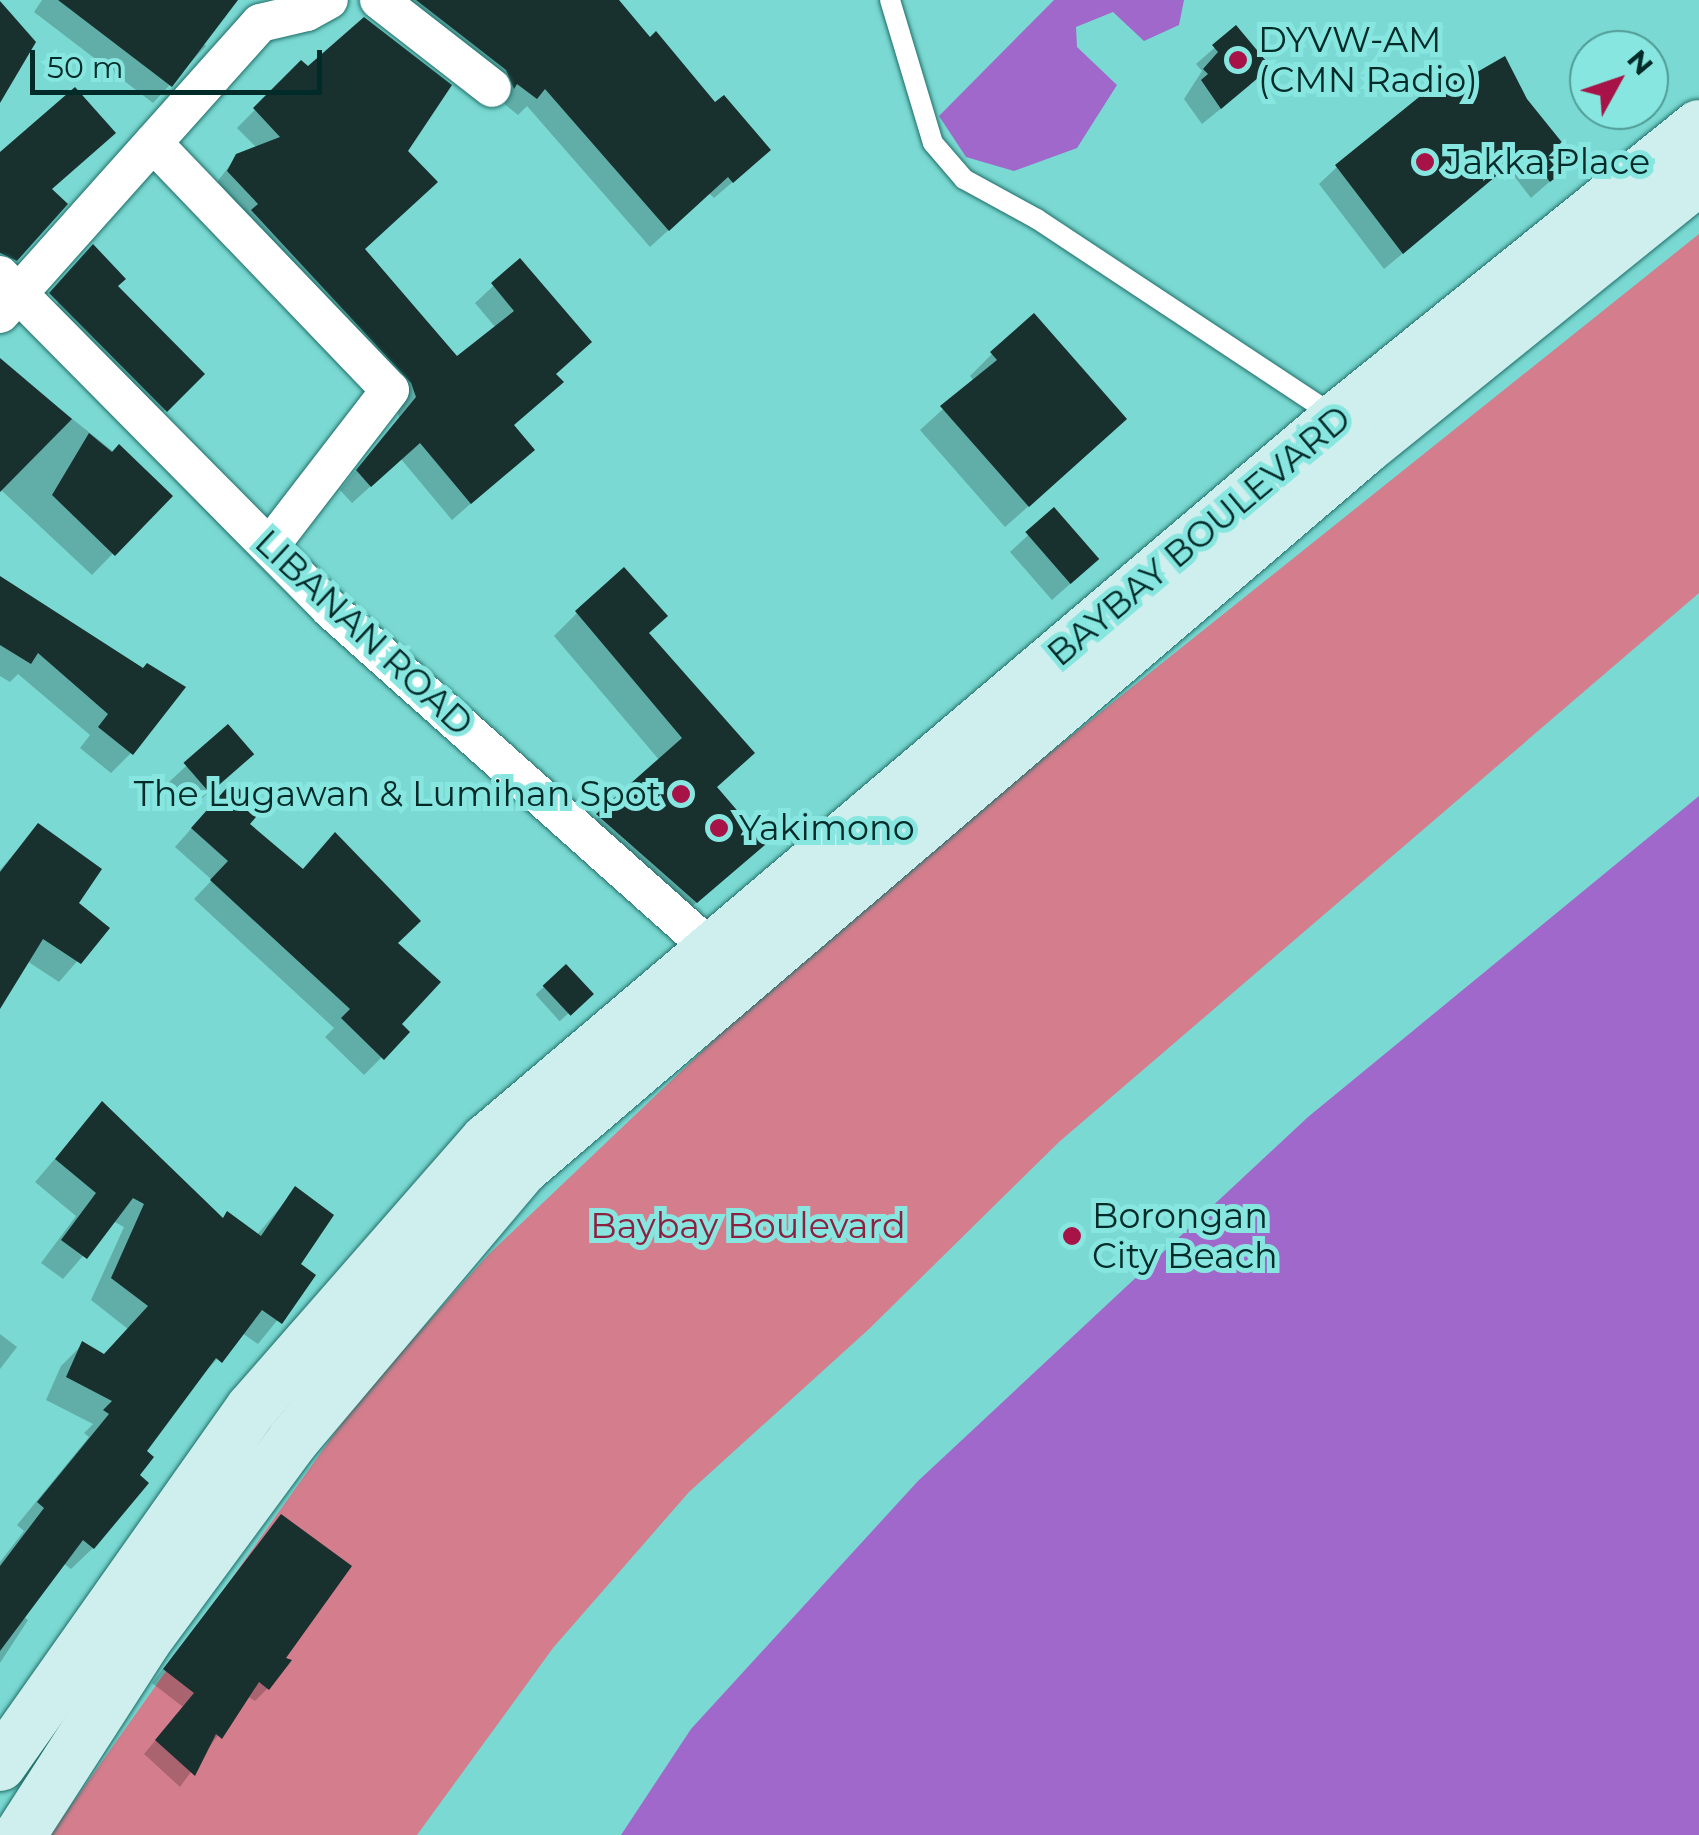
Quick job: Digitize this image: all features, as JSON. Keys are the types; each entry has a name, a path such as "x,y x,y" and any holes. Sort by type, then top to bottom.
{"street":[{"path":"6,294 152,143 260,23 307,12 328,0"},
{"path":"379,0 492,88"},
{"name":"BAYBAY BOULEVARD","path":"4,1749 252,1408 487,1140 727,963 1350,434 1699,126"},
{"path":"152,143 390,390 269,547"},
{"name":"BAYBAY BOULEVARD","path":"1350,434 1699,180"},
{"name":"LIBANAN ROAD","path":"6,294 330,609 727,963"},
{"name":"BAYBAY BOULEVARD","path":"20,1835 57,1773 294,1439 474,1218 727,963"},
{"path":"4,1749 57,1773"}],"lane":[{"path":"890,0 933,143 964,179 1037,219 1350,434"}],"green space":[{"name":"Baybay Boulevard","path":"1699,234 1699,593 1059,1142 869,1329 689,1492 553,1648 417,1835 50,1835 356,1403 488,1255 837,923"}],"shaded area":[{"path":"1054,0 1184,0 1179,25 1144,41 1113,12 1076,27 1077,47 1117,85 1077,148 1014,171 966,157 939,116"},
{"path":"1699,796 1699,1835 621,1835 691,1729 918,1481 1308,1117"}],"building":[{"path":"58,0 238,0 172,87"},
{"path":"416,0 619,0 650,37 656,31 715,102 724,95 771,150 733,183 728,177 669,231 545,89 537,99 517,84 514,89 506,70"},
{"path":"0,1 36,42 0,103"},
{"path":"364,17 452,85 408,151 438,182 365,249 457,356 514,311 491,283 520,258 592,342 556,374 564,382 514,425 535,450 471,504 420,443 371,487 356,470 416,397 411,383 251,210 258,204 227,171 236,154 280,137 253,108 301,60 308,66"},
{"name":"DYVW-AM (CMN Radio)","path":"1236,25 1271,67 1221,109 1201,80 1208,74 1203,69 1218,52 1212,45"},
{"name":"Jakka Place","path":"1505,56 1527,99 1577,161 1550,182 1526,151 1403,254 1335,165 1450,72 1458,83"},
{"path":"75,87 116,133 52,189 68,204 17,261 0,253 0,152"},
{"path":"93,244 126,279 118,286 205,374 167,412 49,293"},
{"path":"1034,313 1127,419 1029,507 940,406 997,360 990,352"},
{"path":"0,358 72,419 0,492"},
{"path":"89,433 112,452 119,444 173,496 115,556 52,495"},
{"path":"1054,507 1099,559 1071,584 1025,532"},
{"path":"624,567 668,616 649,633 755,753 717,787 766,844 697,903 596,814 682,738 575,611"},
{"path":"0,576 143,668 147,663 186,687 133,755 98,727 108,714 38,653 31,664 0,645"},
{"path":"228,724 254,754 210,793 183,763"},
{"path":"232,782 262,810 250,824 303,869 335,832 421,921 398,943 441,982 402,1024 410,1032 384,1060 341,1018 350,1009 210,880 228,861 191,828"},
{"path":"38,823 102,869 79,903 110,928 81,964 43,939 0,1009 0,872"},
{"path":"566,964 594,994 571,1016 543,986"},
{"path":"102,1101 223,1218 227,1211 261,1236 295,1186 334,1215 301,1264 316,1275 282,1324 262,1310 222,1363 216,1358 147,1451 154,1457 140,1475 149,1483 94,1549 83,1540 0,1651 0,1566 44,1508 37,1502 109,1414 103,1410 112,1401 66,1377 82,1341 104,1354 148,1306 111,1278 144,1204 133,1198 87,1259 61,1240 96,1193 55,1159"},
{"path":"281,1514 352,1566 286,1658 292,1660 269,1690 259,1682 222,1739 216,1734 195,1776 155,1740 194,1693 163,1669"}],"place":[{"name":"DYVW-AM (CMN Radio)","path":"1238,60"},
{"name":"Jakka Place","path":"1425,162"},
{"name":"The Lugawan & Lumihan Spot","path":"681,794"},
{"name":"Yakimono","path":"719,828"},
{"name":"Borongan City Beach","path":"1072,1236"}]}
